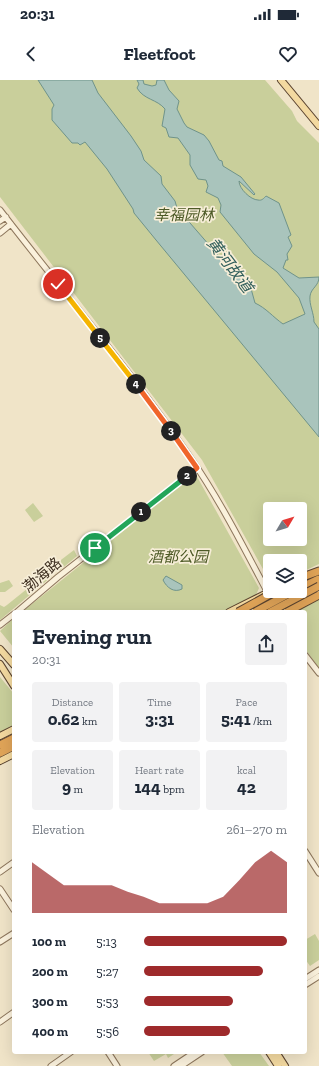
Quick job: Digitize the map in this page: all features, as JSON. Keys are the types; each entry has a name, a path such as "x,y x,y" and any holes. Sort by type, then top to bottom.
{"highway":[{"path":"307,575 319,570"},
{"path":"307,585 319,579"},
{"path":"274,610 319,586"},
{"path":"291,610 319,594"},
{"path":"242,610 263,598"},
{"path":"259,610 281,598"},
{"path":"0,745 12,739"},
{"path":"0,753 12,747"}],"main road":[{"path":"281,80 319,126"},
{"path":"232,610 263,595"},
{"path":"0,649 12,663"},
{"path":"0,663 12,677"},
{"path":"0,663 12,683"},
{"path":"0,736 12,730"},
{"path":"0,761 12,755"},
{"path":"270,1054 278,1066"},
{"path":"277,1054 285,1066"}],"street":[{"path":"0,210 155,408 197,468 263,582"},
{"path":"0,221 6,217"},
{"path":"0,233 11,224"},
{"name":"渤海路","path":"19,610 58,577 197,468"},
{"path":"272,598 277,610"},
{"path":"0,626 12,616"},
{"path":"307,657 318,672"},
{"path":"307,854 319,873"},
{"path":"0,872 12,863"},
{"path":"0,889 12,907"},
{"path":"0,942 12,934"},
{"path":"307,978 319,970"},
{"path":"307,984 319,976"},
{"path":"0,1022 12,1013"},
{"path":"50,1066 68,1054"},
{"path":"109,1054 117,1066"},
{"path":"174,1066 191,1054"},
{"path":"181,1066 199,1054"}],"green space":[{"name":"幸福园林","path":"0,80 265,80 292,111 297,121 319,143 319,564 307,570 307,554 263,554 263,569 202,460 0,197"},
{"name":"酒都公园","path":"195,473 259,588 252,604 242,610 24,610"},
{"path":"33,503 43,516 34,522 25,510"},
{"path":"74,550 77,556 59,571 53,566"},
{"path":"46,566 51,573 51,577 0,620 0,605 4,607 7,605 43,576 40,571"},
{"path":"9,580 13,586 5,592 0,592 0,583"},
{"path":"319,599 319,668 307,652 307,610 300,610"},
{"path":"12,620 12,646 0,631"},
{"path":"0,677 12,692 12,729 0,735"},
{"path":"315,934 319,941 319,960 310,966 307,962 307,939"},
{"path":"149,1054 166,1054 154,1061"},
{"path":"166,1054 174,1054 168,1058"},
{"path":"223,1054 260,1054 269,1066 232,1066"}],"water":[{"path":"38,80 92,80 98,93 141,151 144,160 161,176 162,184 175,201 177,208 230,269 250,285 255,303 263,307 283,324 305,314 299,298 277,272 254,254 220,212 221,205 218,198 206,192 208,186 206,180 198,179 190,165 190,155 178,138 169,137 166,128 162,126 165,109 140,92 137,88 139,84 137,80 143,80 144,84 152,86 156,85 157,80 164,80 169,90 179,101 177,109 187,127 204,135 209,141 219,160 222,161 223,166 241,177 255,194 254,195 239,181 246,194 255,200 261,200 266,196 279,203 291,235 288,237 292,246 287,254 288,260 286,260 283,268 299,278 319,277 318,283 311,293 310,299 314,322 319,329 319,437 134,213 133,209 107,169 85,142 80,145 78,143 72,143 52,120 52,109 54,105"},
{"path":"166,576 182,585 182,589 174,590 169,587 163,580"}],"route":[{"path":"58,284 155,408 197,468 95,548"}],"water label":[{"name":"黄河故道","path":"230,265"}]}
